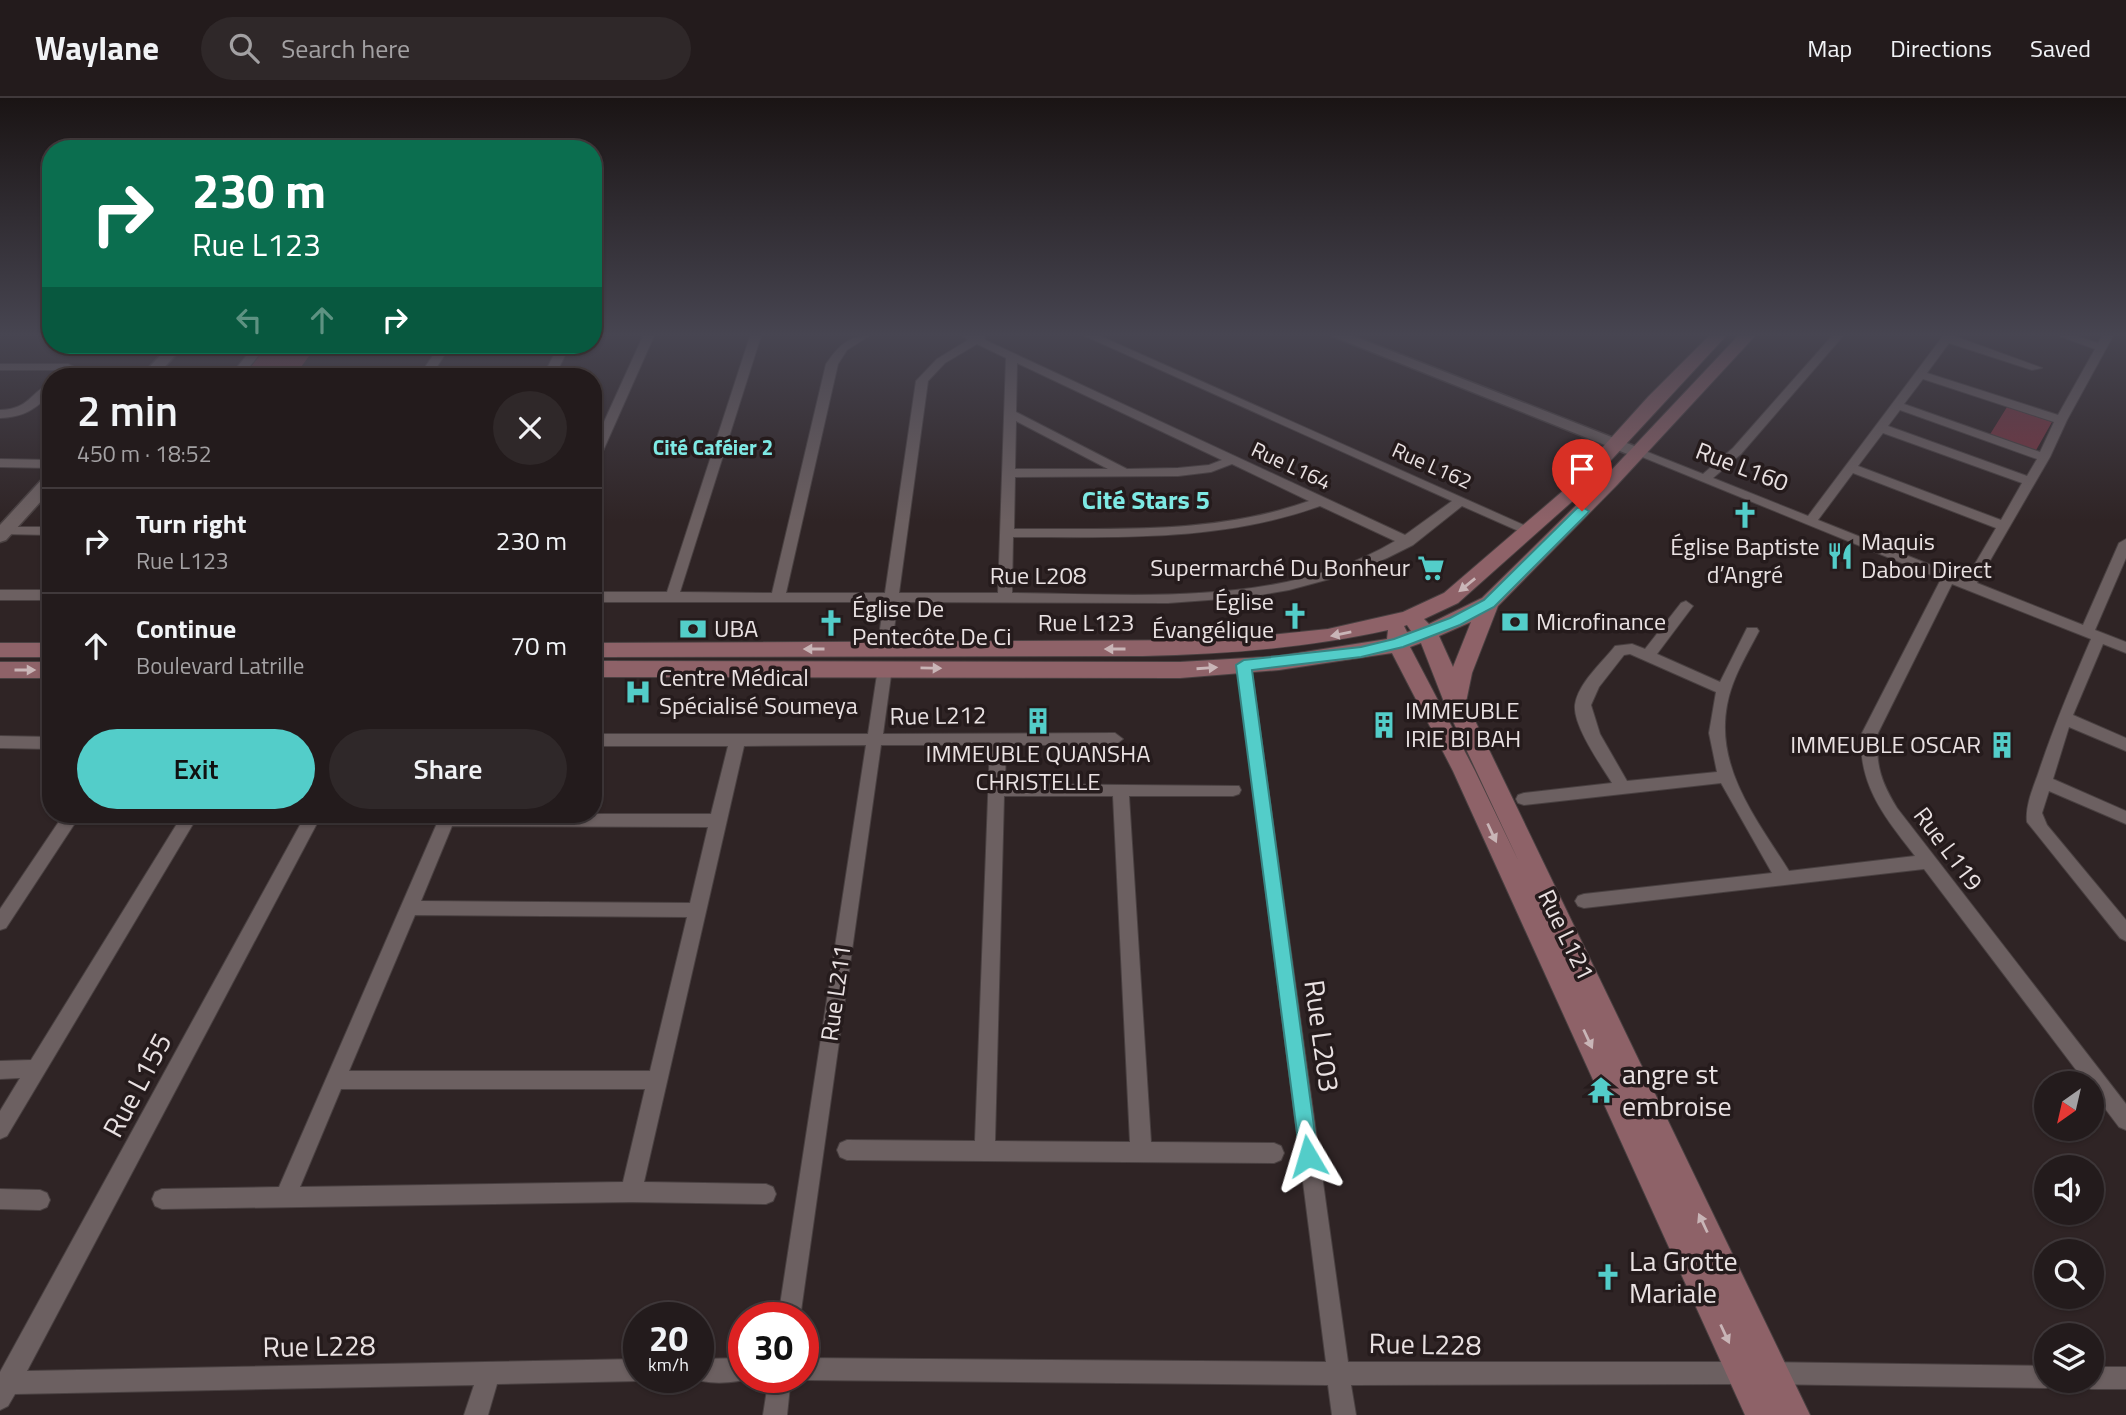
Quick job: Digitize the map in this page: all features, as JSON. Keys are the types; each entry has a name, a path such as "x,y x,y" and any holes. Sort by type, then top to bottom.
{"main road":[{"name":"Rue L123","path":"602,669 1222,647 1328,636 1408,618 1451,598 1570,494 1660,397"},
{"path":"1455,702 1461,673 1489,603 1611,481 1688,397"},
{"name":"Rue L123","path":"602,650 1180,670 1333,656 1398,644 1428,633 1489,603"},
{"path":"1428,633 1408,618 1397,631 1398,644 1464,771 1758,1373 1762,1415"},
{"name":"Rue L121","path":"1428,633 1455,702 1758,1373 1793,1415"},
{"path":"0,650 42,650"},
{"path":"0,670 42,670"}],"street":[{"path":"0,414 23,413 39,397"},
{"path":"602,440 621,397"},
{"path":"672,597 736,397"},
{"path":"778,596 824,397"},
{"name":"Rue L211","path":"791,1302 920,397"},
{"path":"1005,598 1012,397"},
{"name":"Rue L164","path":"1099,397 1408,542"},
{"name":"Rue L162","path":"1228,397 1528,530"},
{"name":"Rue L160","path":"1495,397 1706,479 2126,648"},
{"path":"1706,479 1737,451 1784,397"},
{"path":"1811,521 1906,397"},
{"path":"1993,397 2061,420"},
{"path":"1969,585 2044,457 2074,397"},
{"path":"1899,407 2044,457"},
{"path":"1012,414 1124,472"},
{"path":"1882,428 2028,481"},
{"path":"1010,473 1178,472 1211,468 1233,460"},
{"path":"0,463 42,464"},
{"path":"1852,468 2004,526"},
{"path":"2,534 42,490"},
{"path":"1008,533 1189,530 1245,525 1292,513 1320,501"},
{"name":"Rue L208","path":"602,597 1122,598 1263,591 1327,577 1374,560 1408,542 1460,501"},
{"path":"2,534 42,532"},
{"path":"2126,543 2042,781 2034,813 2035,822 2126,933"},
{"name":"Rue L119","path":"1949,577 1869,735 1868,759 1875,785 1891,813 1927,862 2126,1120"},
{"path":"0,595 42,595"},
{"path":"1648,655 1686,606"},
{"path":"1752,631 1733,663 1723,689 1716,715 1716,746 1724,777 1785,879"},
{"path":"1623,788 1590,727 1583,705 1589,692 1620,650 1632,649 1648,655 1723,689"},
{"name":"Rue L203","path":"1244,665 1344,1415"},
{"path":"2064,718 2126,745"},
{"path":"985,1151 998,738"},
{"name":"Rue L212","path":"602,740 1115,739"},
{"path":"631,1192 737,740"},
{"path":"0,742 42,743"},
{"path":"1524,799 1724,777"},
{"path":"2042,781 2126,818"},
{"path":"996,790 1233,790"},
{"path":"1121,791 1141,1153"},
{"path":"602,819 718,821"},
{"path":"0,923 67,823"},
{"path":"0,1129 185,823"},
{"name":"Rue L155","path":"3,1388 309,823"},
{"path":"285,1198 445,823"},
{"path":"1584,901 1927,862"},
{"path":"407,908 695,910"},
{"path":"0,1070 35,1069"},
{"path":"334,1080 656,1080"},
{"path":"847,1150 1274,1153"},
{"path":"162,1199 631,1192 766,1194"},
{"path":"0,1199 40,1200"},
{"name":"Rue L228","path":"819,1369 2034,1377"},
{"name":"Rue L228","path":"3,1388 623,1370"},
{"path":"476,1415 489,1372"},
{"path":"2104,1378 2126,1378"},
{"path":"775,1415 778,1393"}],"shaded area":[{"path":"2007,407 2052,422 2035,452 1989,436"}],"place":[{"name":"Église Baptiste d’Angré","path":"1745,515"},
{"name":"Maquis Dabou Direct","path":"1840,556"},
{"name":"Supermarché Du Bonheur","path":"1431,568"},
{"name":"Église Évangélique","path":"1295,616"},
{"name":"Microfinance","path":"1515,622"},
{"name":"Église De Pentecôte De Ci","path":"831,623"},
{"name":"UBA","path":"693,629"},
{"name":"Centre Médical Spécialisé Soumeya","path":"638,692"},
{"name":"IMMEUBLE QUANSHA CHRISTELLE","path":"1038,721"},
{"name":"IMMEUBLE IRIE BI BAH","path":"1384,725"},
{"name":"IMMEUBLE OSCAR","path":"2002,745"},
{"name":"angre st embroise","path":"1601,1090"},
{"name":"La Grotte Mariale","path":"1608,1277"}],"district":[{"name":"Cité Caféier 2","path":"713,448"},
{"name":"Cité Stars 5","path":"1146,500"}],"route":[{"path":"1308,1156 1244,665 1361,652 1398,644 1455,622 1489,603 1582,511"}]}
